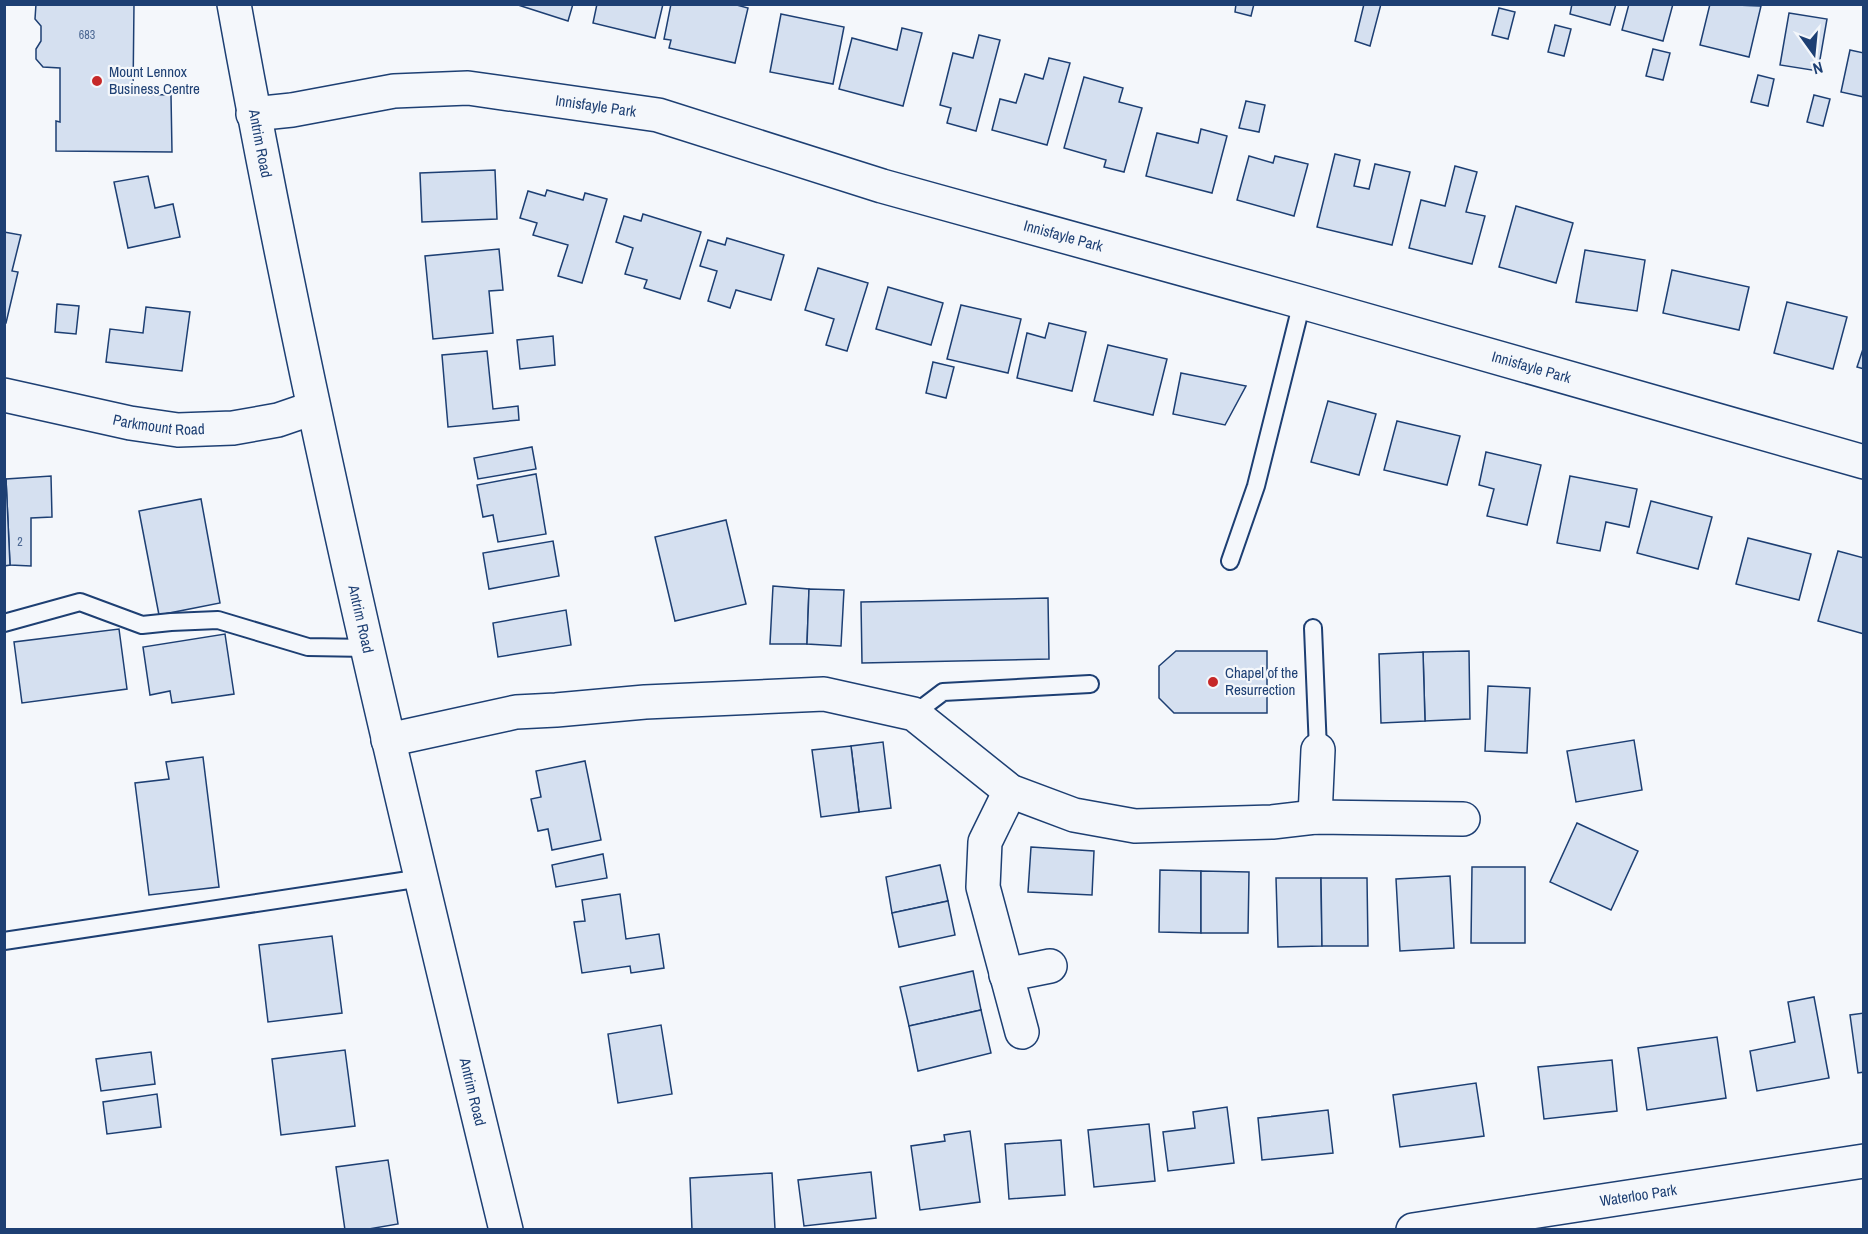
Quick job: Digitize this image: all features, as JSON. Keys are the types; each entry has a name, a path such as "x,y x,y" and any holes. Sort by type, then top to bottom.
{"street":[{"name":"Antrim Road","path":"234,4 253,114 313,408 388,740 506,1230"},
{"name":"Innisfayle Park","path":"253,114 292,110 394,91 468,88 658,115 882,186 1863,462"},
{"name":"Parkmount Road","path":"4,395 130,423 178,430 232,428 278,420 313,408"},
{"path":"388,740 516,712 645,702 824,694 914,714 1010,791 1074,815 1136,826 1272,822 1314,817 1463,819"},
{"path":"1314,817 1318,750"},
{"path":"1010,791 985,842 983,887 1022,1032"},
{"path":"1006,975 1050,966"},
{"name":"Waterloo Park","path":"1413,1230 1863,1161"}],"lane":[{"path":"1230,561 1256,486 1302,303"},
{"path":"4,623 80,602 142,625 218,620 308,647 369,648"},
{"path":"1312,628 1318,750"},
{"path":"914,714 943,692 1090,684"},
{"path":"4,941 422,878"}],"building":[{"name":"Mount Lennox Business Centre","path":"36,4 134,4 133,94 171,95 172,152 56,151 56,121 60,122 60,68 43,67 36,59 36,49 41,41 41,26 35,19"},
{"path":"515,4 573,4 568,21"},
{"path":"597,4 663,4 655,38 593,23"},
{"path":"671,4 733,4 748,8 735,63 669,48 671,40 664,39"},
{"path":"1236,4 1254,4 1251,16 1235,12"},
{"path":"1364,4 1381,4 1370,46 1355,41"},
{"path":"1572,4 1616,4 1610,25 1570,14"},
{"path":"1629,4 1673,4 1663,41 1622,30"},
{"path":"1710,4 1761,6 1749,57 1700,45"},
{"path":"1499,8 1515,12 1508,39 1492,35"},
{"path":"1789,13 1827,19 1818,71 1780,65"},
{"path":"781,14 844,27 833,84 770,72"},
{"path":"1555,25 1571,29 1564,56 1548,52"},
{"path":"902,28 922,33 903,106 839,89 852,38 897,50"},
{"path":"979,35 1000,40 976,131 947,123 951,108 940,105 953,53 973,58"},
{"path":"1653,49 1670,53 1663,80 1646,76"},
{"path":"1850,50 1864,53 1864,97 1841,92"},
{"path":"1049,58 1070,63 1047,145 992,130 1000,99 1016,103 1025,74 1043,79"},
{"path":"1758,75 1774,79 1768,106 1751,102"},
{"path":"1084,77 1123,88 1119,102 1142,108 1124,172 1104,167 1106,160 1064,148"},
{"path":"1814,95 1830,99 1823,126 1807,122"},
{"path":"1246,101 1265,105 1259,132 1239,128"},
{"path":"1201,129 1227,136 1212,193 1146,176 1157,133 1198,143"},
{"path":"1335,154 1360,160 1354,186 1369,189 1375,164 1410,172 1392,245 1317,227"},
{"path":"1249,156 1273,163 1275,156 1308,164 1294,216 1237,200"},
{"path":"1455,166 1477,172 1466,212 1485,216 1472,264 1409,248 1421,200 1445,206"},
{"path":"495,170 497,219 422,222 420,173"},
{"path":"148,176 155,208 173,204 180,237 128,248 114,182"},
{"path":"547,190 583,200 585,193 607,199 582,283 558,276 568,245 533,235 537,223 520,218 528,191 545,196"},
{"path":"1516,206 1573,223 1556,283 1499,267"},
{"path":"643,214 701,232 680,299 644,288 647,280 625,274 633,248 616,242 624,216 641,221"},
{"path":"4,232 21,235 12,271 18,272 6,323 4,323"},
{"path":"727,238 784,255 771,300 736,290 730,308 708,301 717,271 700,266 708,240 725,245"},
{"path":"499,249 503,290 489,291 493,333 433,339 425,256"},
{"path":"1585,250 1645,260 1637,311 1576,302"},
{"path":"818,268 868,283 847,351 826,345 834,319 805,310"},
{"path":"1672,270 1749,287 1739,330 1663,313"},
{"path":"888,287 943,303 931,345 876,329"},
{"path":"1787,302 1847,317 1833,369 1774,353"},
{"path":"57,304 79,306 76,334 55,332"},
{"path":"961,305 1021,319 1008,373 947,359"},
{"path":"146,307 190,312 182,371 106,362 110,329 143,333"},
{"path":"1049,323 1086,332 1072,391 1017,378 1027,333 1045,338"},
{"path":"553,336 555,365 520,369 517,340"},
{"path":"1108,345 1167,359 1153,415 1094,401"},
{"path":"1864,346 1864,369 1857,367"},
{"path":"487,351 493,409 518,406 519,420 448,427 442,355"},
{"path":"933,362 954,367 946,398 926,393"},
{"path":"1181,373 1246,386 1225,425 1173,414"},
{"path":"1328,401 1376,414 1359,475 1311,462"},
{"path":"1397,421 1460,436 1447,485 1384,470"},
{"path":"532,447 536,469 478,479 474,458"},
{"path":"1486,452 1541,465 1527,525 1487,516 1494,489 1479,485"},
{"path":"536,474 546,534 498,542 493,515 483,517 477,485"},
{"path":"51,476 52,517 31,518 31,566 10,565 6,479"},
{"path":"1570,476 1637,489 1629,527 1606,522 1600,551 1557,543"},
{"path":"4,479 6,479 10,565 4,566"},
{"path":"201,499 220,603 159,615 139,511"},
{"path":"1651,501 1712,517 1698,569 1637,553"},
{"path":"726,520 746,604 675,621 655,537"},
{"path":"1748,538 1811,554 1799,600 1736,584"},
{"path":"553,541 559,576 489,589 483,553"},
{"path":"1838,551 1864,558 1864,634 1818,621"},
{"path":"773,586 809,589 807,644 770,644"},
{"path":"809,589 844,590 841,646 807,644"},
{"path":"1048,598 1049,659 862,663 861,602"},
{"path":"566,610 571,645 498,657 493,623"},
{"path":"119,629 127,689 22,703 14,642"},
{"path":"225,634 234,694 172,703 170,691 150,695 143,647"},
{"name":"Chapel of the Resurrection","path":"1176,651 1267,651 1267,713 1174,713 1159,698 1159,666"},
{"path":"1469,651 1470,719 1425,721 1423,652"},
{"path":"1423,652 1425,721 1381,723 1379,654"},
{"path":"1488,686 1530,688 1527,753 1485,751"},
{"path":"1634,740 1642,790 1576,802 1567,751"},
{"path":"883,742 891,808 859,812 851,746"},
{"path":"851,746 859,812 821,817 812,750"},
{"path":"203,757 219,887 149,895 135,783 169,779 166,762"},
{"path":"585,761 601,840 552,850 548,829 538,831 531,799 541,797 536,771"},
{"path":"1577,823 1638,851 1611,910 1550,882"},
{"path":"1031,847 1094,851 1092,895 1028,892"},
{"path":"603,854 607,878 556,887 552,865"},
{"path":"940,865 948,901 892,913 886,877"},
{"path":"1472,867 1525,867 1525,943 1471,943"},
{"path":"1160,870 1201,871 1201,933 1159,932"},
{"path":"1201,871 1249,872 1248,933 1201,933"},
{"path":"1450,876 1454,948 1400,951 1396,879"},
{"path":"1276,878 1321,878 1322,946 1278,947"},
{"path":"1321,878 1367,878 1368,946 1322,946"},
{"path":"620,894 626,939 659,934 664,968 631,973 630,966 582,973 574,922 585,921 582,900"},
{"path":"948,901 955,935 899,947 892,913"},
{"path":"332,936 342,1013 268,1022 259,945"},
{"path":"973,971 981,1010 909,1026 900,987"},
{"path":"1814,997 1829,1078 1757,1091 1750,1051 1795,1042 1788,1002"},
{"path":"981,1010 991,1053 918,1071 909,1026"},
{"path":"1864,1013 1864,1072 1858,1073 1850,1015"},
{"path":"661,1025 672,1094 618,1103 608,1034"},
{"path":"1717,1037 1726,1098 1647,1110 1638,1048"},
{"path":"345,1050 355,1126 281,1135 272,1059"},
{"path":"151,1052 155,1084 101,1091 96,1059"},
{"path":"1612,1060 1617,1111 1544,1119 1538,1067"},
{"path":"1476,1083 1484,1136 1400,1147 1393,1095"},
{"path":"157,1094 161,1127 107,1134 103,1102"},
{"path":"1227,1107 1234,1163 1168,1171 1163,1132 1195,1128 1193,1112"},
{"path":"1328,1110 1333,1153 1262,1160 1258,1118"},
{"path":"1149,1124 1155,1181 1094,1187 1088,1130"},
{"path":"970,1131 980,1202 920,1210 911,1146 945,1141 944,1135"},
{"path":"1061,1140 1065,1195 1009,1199 1005,1144"},
{"path":"388,1160 398,1224 363,1230 345,1230 336,1167"},
{"path":"871,1172 876,1218 804,1226 798,1180"},
{"path":"772,1173 775,1229 692,1230 690,1178"}],"place":[{"name":"Mount Lennox Business Centre","path":"97,81"},
{"name":"Chapel of the Resurrection","path":"1213,682"}]}
